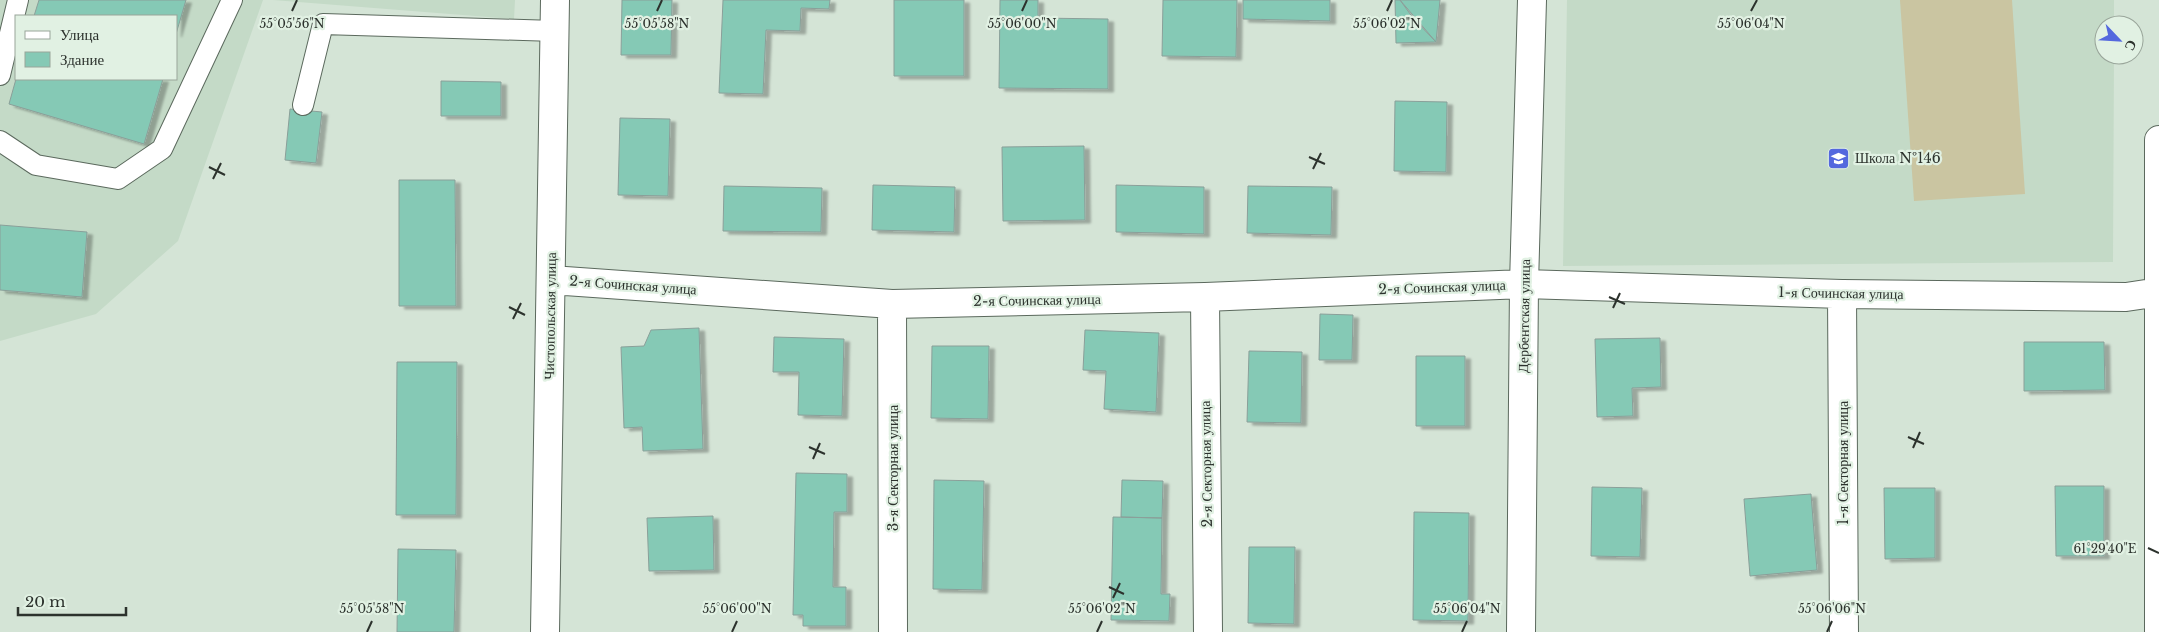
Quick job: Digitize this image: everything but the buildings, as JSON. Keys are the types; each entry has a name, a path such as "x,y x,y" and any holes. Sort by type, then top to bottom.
{"street":[{"name":"Чистопольская улица","path":"545,632 555,0"},
{"name":"Дербентская улица","path":"1521,632 1524,284 1532,0"},
{"path":"2159,140 2159,632"},
{"name":"2-я Сочинская улица","path":"551,280 892,304 1204,296 1524,284"},
{"name":"1-я Сочинская улица","path":"1524,284 1842,294 2126,297 2159,293"},
{"name":"1-я Секторная улица","path":"1842,294 1844,632"},
{"name":"2-я Секторная улица","path":"1204,296 1208,632"},
{"name":"3-я Секторная улица","path":"892,304 893,632"}],"lane":[{"path":"0,75 18,0"},
{"path":"0,141 36,165 118,179 162,149 232,0"},
{"path":"303,105 323,24 555,31"}],"shaded area":[{"path":"0,0 263,0 178,241 96,314 0,341"},
{"path":"273,0 515,0 514,19"},
{"name":"Школа №146","path":"1567,0 2114,0 2114,15 2094,15 2094,65 2114,65 2113,262 1563,266"},
{"path":"1900,0 2012,0 2025,194 1914,201"}],"place":[{"name":"Школа №146","path":"1839,158"}]}
